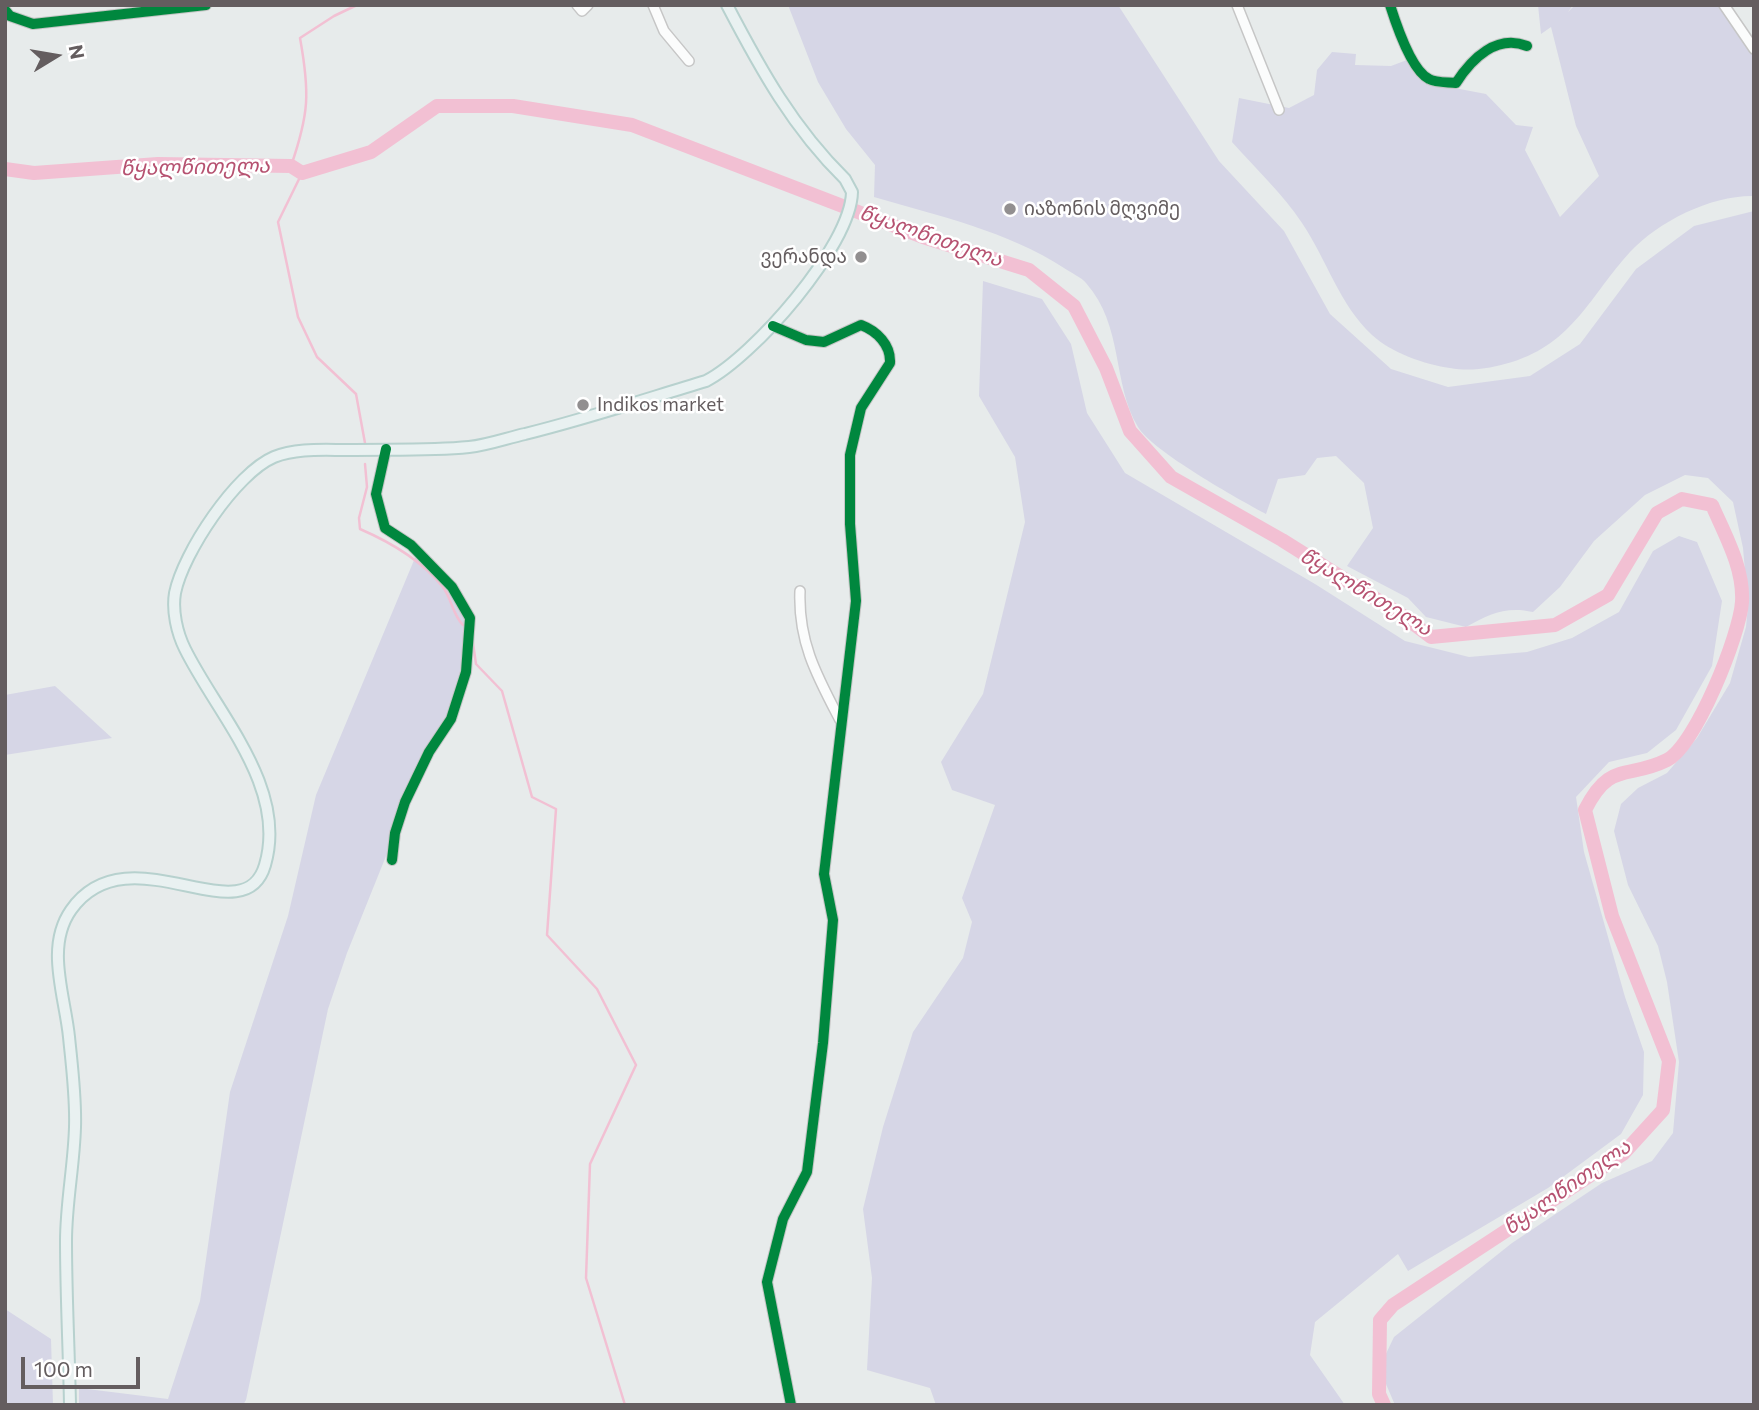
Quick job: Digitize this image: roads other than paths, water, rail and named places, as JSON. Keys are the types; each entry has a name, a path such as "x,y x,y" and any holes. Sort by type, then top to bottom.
{"main road":[{"path":"70,1405 66,1237 75,1116 68,1025 56,948 60,929 71,909 90,890 104,881 134,877 235,892 258,881 265,868 269,848 266,805 256,768 186,650 177,628 174,596 184,565 214,517 250,472 272,458 316,450 471,447 548,428 706,381 724,372 773,326 813,277 836,236 852,197 849,183 783,107 762,75 727,5"}],"street":[{"path":"5,10 10,16 33,23 206,5"},
{"path":"577,5 582,11 589,5"},
{"path":"653,5 664,31 689,61"},
{"path":"1237,5 1279,110"},
{"path":"1390,5 1401,38 1421,73 1430,80 1456,83 1476,58 1500,43 1512,40 1527,46"},
{"path":"1724,5 1754,49"},
{"path":"773,326 806,340 824,342 857,325 865,326 881,339 890,356 886,369 866,396 852,438 850,513 856,601 824,874 833,920 807,1172 783,1219 767,1282 791,1405"},
{"path":"386,449 376,494 385,528 411,545 452,587 470,618 466,671 451,719 429,752 405,802 395,833 392,860"},
{"path":"800,591 799,619 803,640 840,720"}],"waterway":[{"path":"291,166 306,103 300,38 357,5"},
{"name":"წყალწითელა","path":"5,169 34,173 158,164 291,166 302,173 371,152 437,106 513,106 632,125 923,237 1029,270 1074,306 1106,368 1130,431 1171,477 1282,540 1403,616 1431,637 1555,625 1608,595 1657,513 1682,499 1712,505 1733,552 1742,589 1734,638 1715,687 1691,733 1678,750 1667,760 1653,766 1611,777 1594,794 1585,810 1612,916 1669,1061 1663,1110 1623,1154 1393,1305 1380,1320 1379,1394 1384,1405"},
{"path":"302,173 278,222 298,317 317,357 356,394 365,443"},
{"path":"365,464 367,487 359,518 360,529 394,546 425,568 445,591 463,625"},
{"path":"472,636 476,664 502,691 532,797 556,809 547,935 597,989 636,1065 590,1164 586,1278 625,1405"}],"place":[{"name":"იაზონის მღვიმე","path":"1010,209"},
{"name":"ვერანდა","path":"861,257"},
{"name":"Indikos market","path":"583,405"}]}
